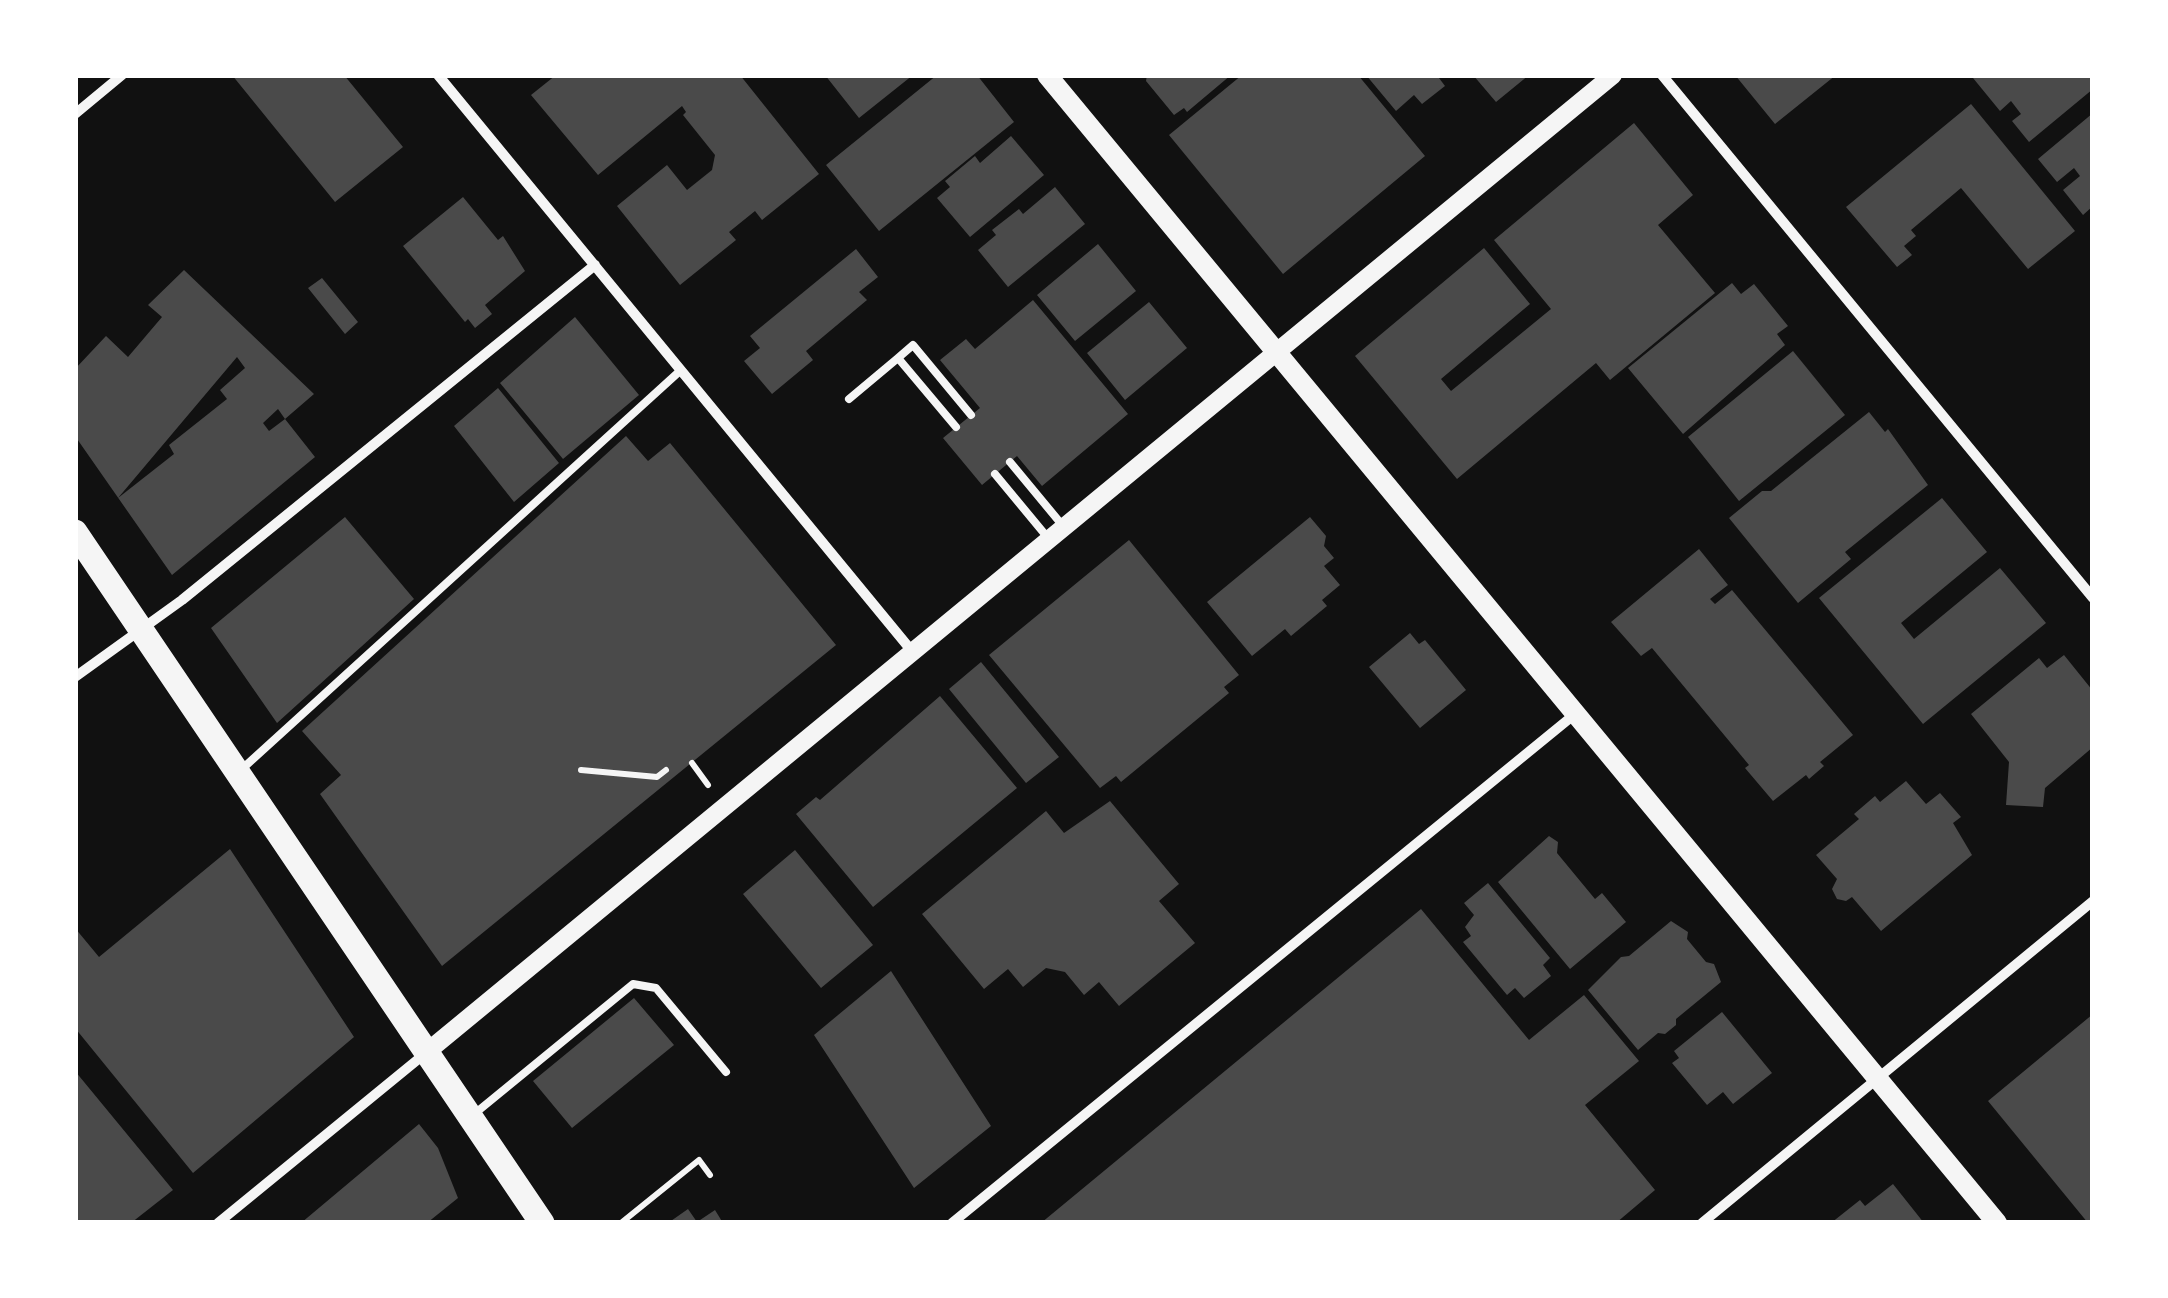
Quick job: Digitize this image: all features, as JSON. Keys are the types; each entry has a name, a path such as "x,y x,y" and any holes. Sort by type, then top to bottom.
{"main road":[{"path":"1046,75 1997,1223"},
{"path":"75,532 542,1223"}],"street":[{"path":"75,114 122,75"},
{"path":"438,75 911,650"},
{"path":"218,1223 1613,75"},
{"path":"1662,75 2093,598"},
{"path":"75,677 139,627 182,600 595,265"},
{"path":"952,1223 1575,714"},
{"path":"1702,1223 2093,901"}],"lane":[{"path":"850,400 913,346 971,415"},
{"path":"898,358 956,427"},
{"path":"238,772 681,370"},
{"path":"1010,462 1055,532"},
{"path":"995,474 1055,532"},
{"path":"471,1117 633,984 656,988 726,1072"}],"path":[{"path":"581,770 657,777 666,770"},
{"path":"621,1223 700,1160 710,1175"}],"building":[{"path":"232,75 344,75 403,147 335,202"},
{"path":"556,75 740,75 819,174 762,220 755,211 729,232 736,240 680,285 617,206 667,165 687,190 712,170 715,155 683,115 686,112 682,106 598,175 531,95"},
{"path":"825,75 913,75 859,118"},
{"path":"937,75 977,75 1014,122 879,231 826,165"},
{"path":"1147,75 1231,75 1187,112 1184,108 1174,115 1146,81"},
{"path":"1242,75 1358,75 1425,156 1283,274 1169,135"},
{"path":"1366,75 1442,75 1439,78 1445,86 1422,104 1414,95 1396,111"},
{"path":"1473,75 1529,75 1496,102"},
{"path":"1735,75 1836,75 1775,124"},
{"path":"2093,75 2093,89 2029,142 2012,121 2021,114 2011,101 2000,111 1973,78"},
{"path":"1971,104 2075,231 2028,269 1961,188 1911,230 1916,236 1904,246 1912,255 1897,267 1846,207"},
{"path":"2093,113 2093,206 2083,215 2063,190 2080,176 2074,168 2057,182 2038,159"},
{"path":"1634,123 1693,195 1658,225 1715,293 1610,380 1596,363 1457,479 1355,356 1484,248 1530,304 1441,379 1451,391 1551,309 1494,240"},
{"path":"1011,136 1044,175 970,237 937,198 950,187 945,181 975,156 980,163"},
{"path":"1055,187 1085,224 1008,287 978,250 996,235 992,230 1019,209 1023,214"},
{"path":"463,197 498,240 503,236 525,271 485,305 492,314 475,328 468,319 465,322 403,246"},
{"path":"1098,244 1136,291 1075,341 1037,295"},
{"path":"856,249 878,277 859,292 867,300 806,351 813,360 772,394 744,361 760,348 750,336"},
{"path":"184,270 314,394 285,419 315,457 172,575 118,498 75,436 75,369 106,336 128,357 162,317 148,305","holes":["237,357 245,368 220,390 227,399 169,445 174,454 118,498","278,409 285,419 269,431 263,423"]},
{"path":"322,278 358,322 345,334 308,288"},
{"path":"1732,283 1741,294 1754,284 1788,326 1777,334 1785,345 1683,434 1628,368"},
{"path":"1033,300 1128,414 1042,486 1017,456 982,485 943,438 980,408 940,360 966,339 975,349"},
{"path":"1149,302 1187,348 1125,400 1087,353"},
{"path":"575,317 639,395 563,459 500,383"},
{"path":"1793,351 1845,415 1739,501 1688,437"},
{"path":"498,388 559,463 514,502 454,426"},
{"path":"1869,412 1885,432 1888,429 1928,485 1845,552 1851,559 1798,603 1729,518 1762,491 1771,491"},
{"path":"626,436 648,461 670,443 836,645 442,966 320,794 341,775 302,731"},
{"path":"1942,498 1987,552 1901,623 1914,639 2000,568 2046,623 1923,724 1819,598"},
{"path":"345,517 414,599 277,723 211,628"},
{"path":"1310,517 1326,536 1324,546 1334,558 1324,566 1340,585 1322,600 1327,606 1291,636 1285,629 1252,656 1207,602"},
{"path":"1129,540 1239,675 1224,687 1229,693 1121,782 1116,776 1100,788 989,655"},
{"path":"1699,549 1728,585 1710,599 1715,604 1732,590 1853,735 1820,762 1824,766 1809,779 1806,775 1773,801 1745,768 1749,765 1652,648 1641,656 1611,622"},
{"path":"1410,633 1419,644 1425,640 1466,690 1420,728 1369,667"},
{"path":"2064,655 2093,691 2093,747 2045,788 2043,807 2006,805 2009,762 1971,714 2039,658 2047,668"},
{"path":"981,662 1059,757 1026,783 949,689"},
{"path":"940,696 1017,788 873,907 796,814 816,797 820,800"},
{"path":"1906,781 1926,804 1940,793 1961,817 1953,823 1972,855 1881,931 1852,897 1846,901 1837,899 1832,889 1837,879 1816,855 1859,819 1854,814 1875,796 1880,802"},
{"path":"1110,801 1179,884 1159,901 1195,943 1119,1006 1099,982 1084,995 1065,972 1046,968 1023,987 1008,969 984,989 922,914 1046,811 1064,833"},
{"path":"1549,836 1558,842 1557,853 1595,899 1602,893 1626,922 1570,969 1498,882"},
{"path":"230,849 354,1037 193,1173 75,1028 75,928 99,957"},
{"path":"795,850 873,945 821,988 743,894"},
{"path":"1488,883 1550,958 1543,965 1551,976 1524,998 1515,988 1507,995 1463,942 1471,936 1465,927 1474,915 1464,903"},
{"path":"1421,909 1529,1040 1584,995 1639,1061 1585,1105 1655,1190 1616,1223 1041,1223"},
{"path":"1671,921 1688,932 1687,939 1706,962 1714,964 1721,982 1676,1019 1676,1025 1665,1034 1658,1033 1638,1050 1588,990 1621,957 1629,956"},
{"path":"891,971 991,1126 914,1188 814,1035"},
{"path":"634,998 674,1045 572,1128 533,1081"},
{"path":"1722,1012 1772,1073 1733,1104 1723,1092 1707,1105 1672,1063 1679,1058 1674,1051"},
{"path":"2093,1014 2093,1223 2088,1223 1988,1101"},
{"path":"75,1071 173,1190 131,1223 75,1223"},
{"path":"419,1124 438,1148 458,1198 427,1223 301,1223"},
{"path":"1893,1184 1924,1223 1831,1223 1860,1200 1865,1206"},
{"path":"688,1209 697,1222 715,1210 723,1223 668,1223"}]}
